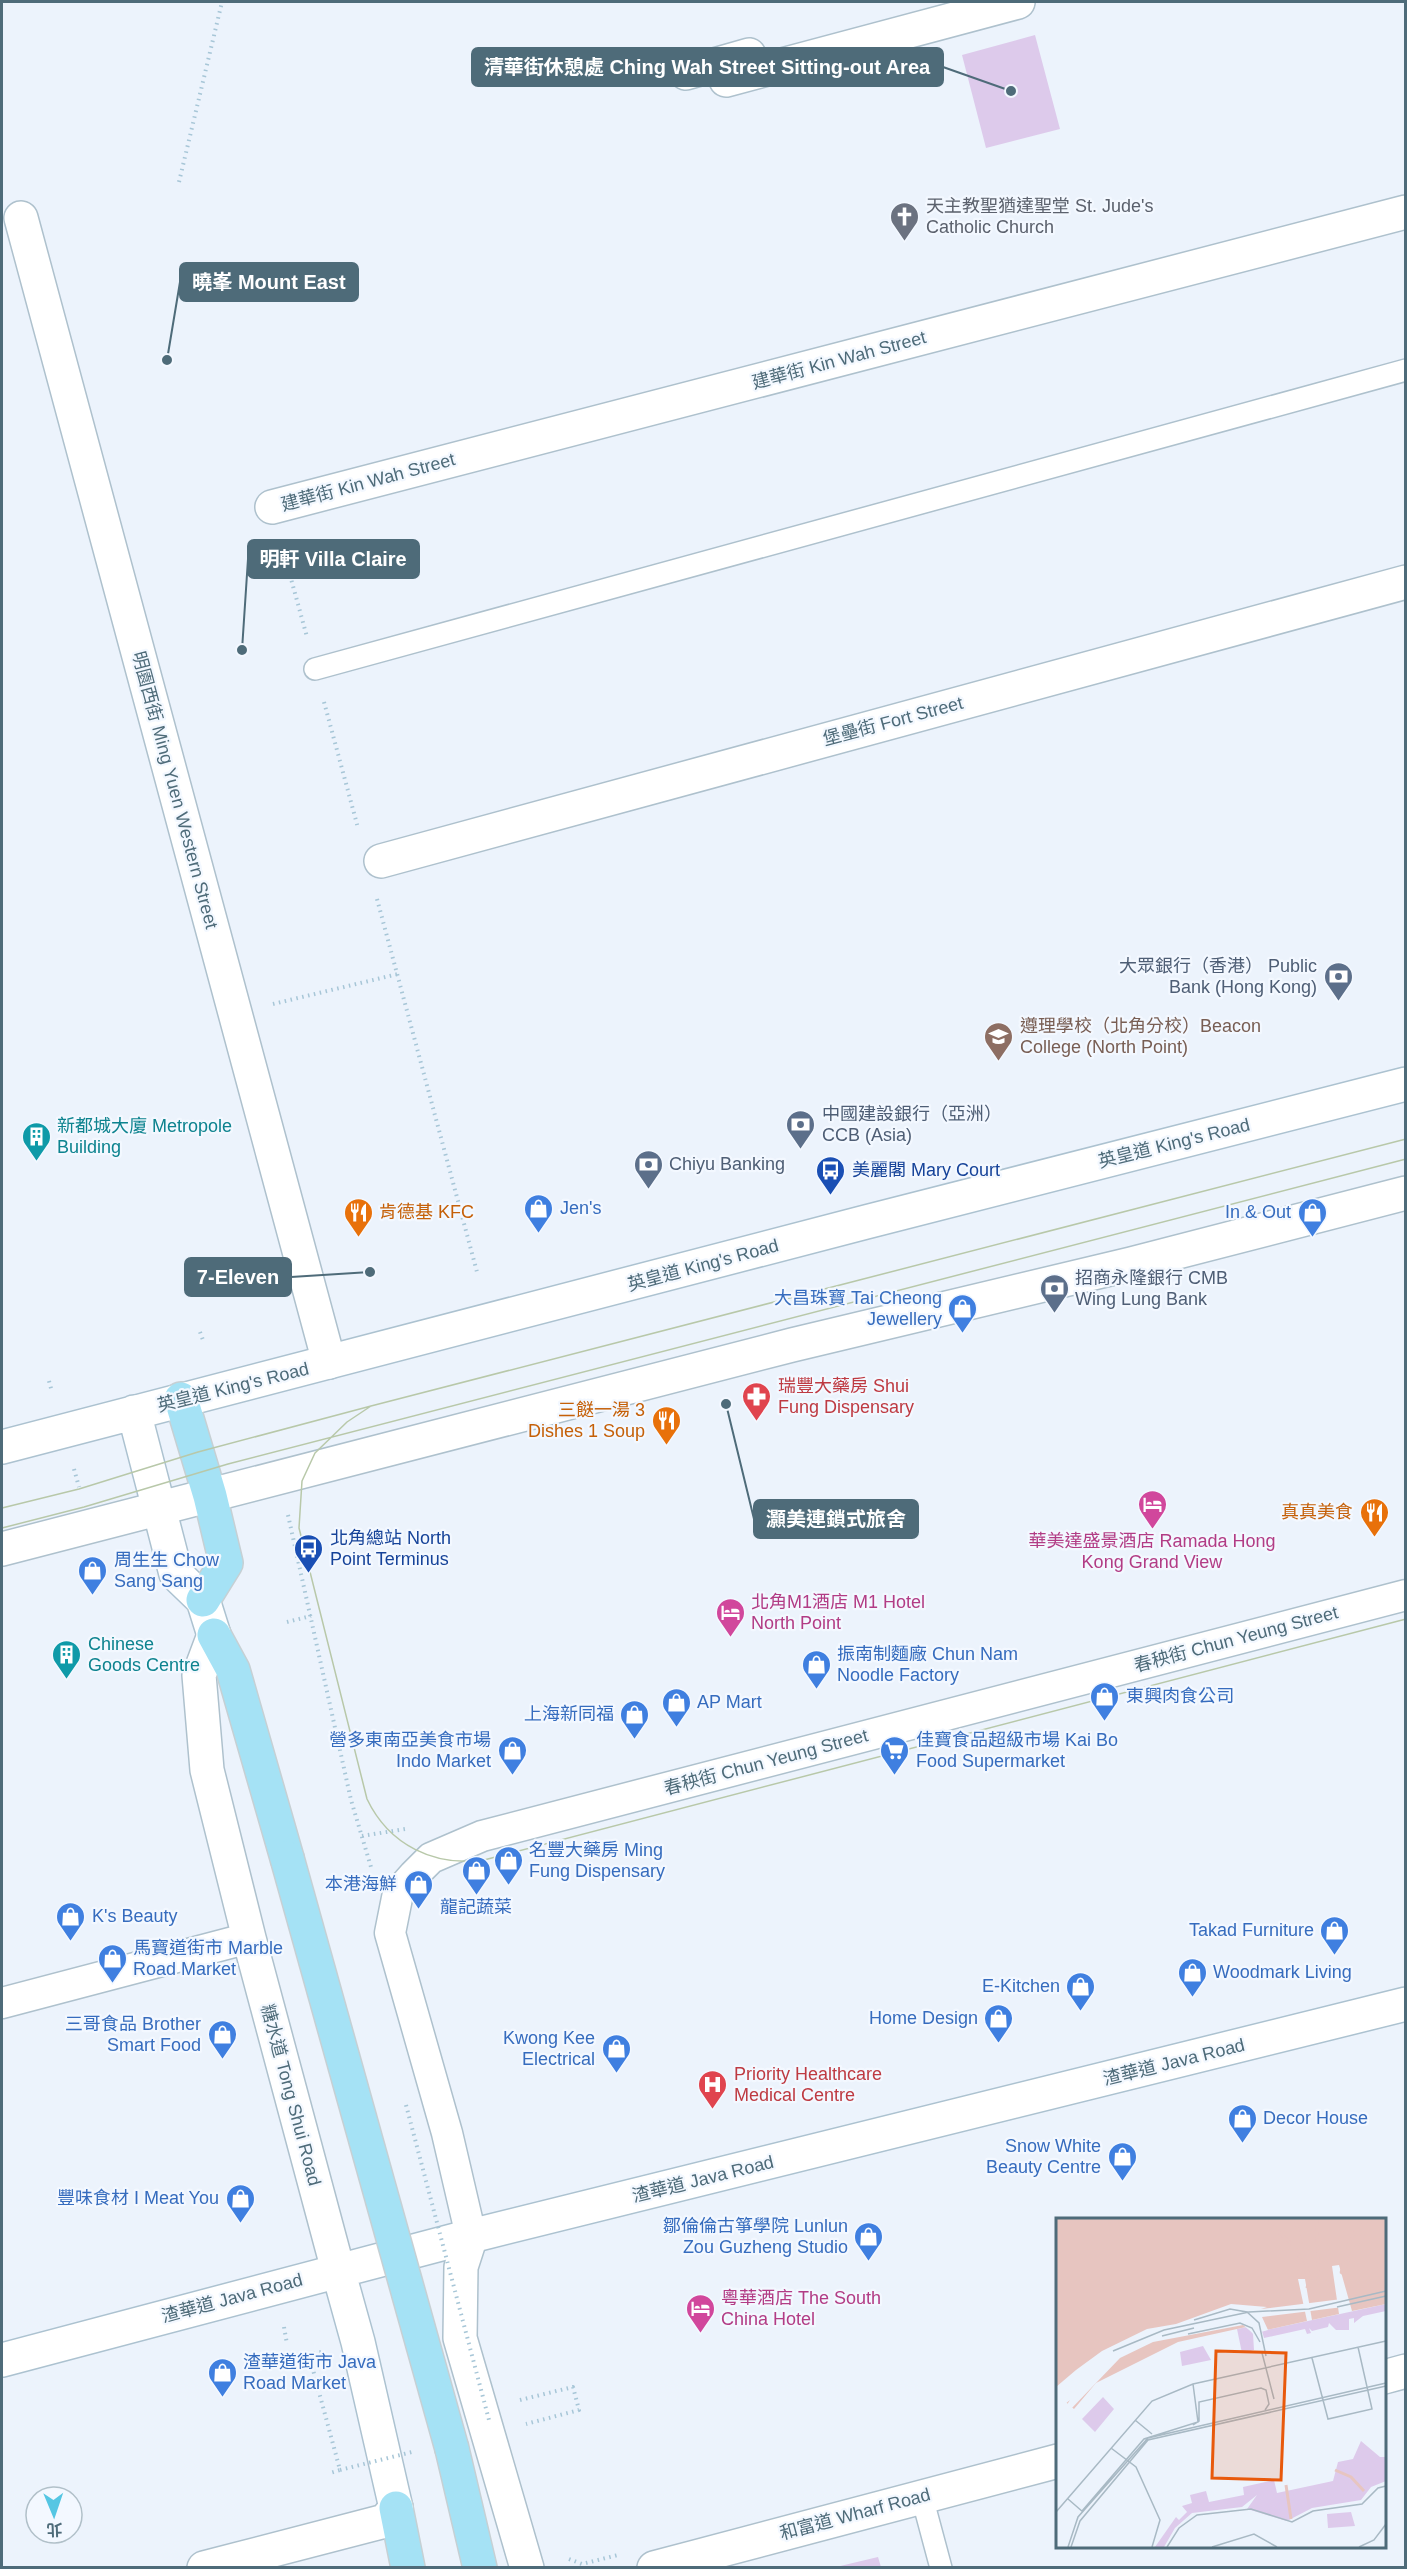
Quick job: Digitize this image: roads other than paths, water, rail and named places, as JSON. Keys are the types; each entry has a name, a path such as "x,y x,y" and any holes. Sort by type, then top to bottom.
{"highway":[{"path":"181,1399 210,1496 226,1563 204,1600"},
{"path":"214,1635 233,1670 287,1857 452,2449 480,2568"},
{"path":"396,2508 408,2568"}],"street":[{"path":"686,72 951,2"},
{"path":"726,80 1018,2"},
{"name":"建華街 Kin Wah Street","path":"272,507 1406,212"},
{"name":"明園西街 Ming Yuen Western Street","path":"21,218 329,1362"},
{"name":"堡壘街 Fort Street","path":"378,875 1406,582"},
{"name":"英皇道 King's Road","path":"2,1448 181,1399 1406,1084"},
{"path":"2,1550 781,1348 1131,1264 1406,1193"},
{"path":"134,1412 176,1574 204,1600 214,1635"},
{"name":"春秧街 Chun Yeung Street","path":"471,2236 447,2133 390,1933 398,1893 431,1858 479,1837 1406,1595"},
{"name":"糖水道 Tong Shui Road","path":"214,1635 199,1675 207,1770 249,1938 358,2342 396,2508"},
{"path":"2,2003 249,1938"},
{"name":"渣華道 Java Road","path":"2,2360 471,2236 1406,2004"},
{"path":"471,2236 461,2267 460,2338 527,2568"},
{"path":"1386,2376 1406,2371"},
{"name":"和富道 Wharf Road","path":"654,2568 1056,2463"},
{"path":"204,2568 385,2521 396,2508"}],"lane":[{"path":"315,669 1406,370"},
{"path":"922,2497 941,2568"}],"tram line":[{"path":"2,1508 79,1489 198,1452 371,1406 1406,1139"},
{"path":"2,1528 84,1507 228,1464 1406,1159"},
{"path":"371,1406 347,1422 315,1453 302,1481 299,1528 367,1799 376,1815 401,1840 431,1856 448,1860 484,1860 1406,1619"}],"place":[{"name":"清華街休憩處 Ching Wah Street Sitting-out Area","path":"1011,91"},
{"name":"天主教聖猶達聖堂 St. Jude's Catholic Church","path":"905,242"},
{"name":"曉峯 Mount East","path":"167,360"},
{"name":"明軒 Villa Claire","path":"242,650"},
{"name":"大眾銀行（香港） Public Bank (Hong Kong)","path":"1338,1002"},
{"name":"遵理學校（北角分校）Beacon College (North Point)","path":"999,1062"},
{"name":"中國建設銀行（亞洲） CCB (Asia)","path":"801,1150"},
{"name":"新都城大廈 Metropole Building","path":"36,1162"},
{"name":"Chiyu Banking","path":"648,1190"},
{"name":"美麗閣 Mary Court","path":"831,1196"},
{"name":"Jen's","path":"539,1234"},
{"name":"肯德基 KFC","path":"358,1238"},
{"name":"In & Out","path":"1312,1238"},
{"name":"7-Eleven","path":"370,1272"},
{"name":"招商永隆銀行 CMB Wing Lung Bank","path":"1054,1314"},
{"name":"大昌珠寶 Tai Cheong Jewellery","path":"963,1334"},
{"name":"灝美連鎖式旅舍","path":"726,1404"},
{"name":"瑞豐大藥房 Shui Fung Dispensary","path":"757,1422"},
{"name":"三餸一湯 3 Dishes 1 Soup","path":"666,1446"},
{"name":"華美達盛景酒店 Ramada Hong Kong Grand View","path":"1152,1530"},
{"name":"真真美食","path":"1374,1538"},
{"name":"北角總站 North Point Terminus","path":"309,1574"},
{"name":"周生生 Chow Sang Sang","path":"93,1596"},
{"name":"北角M1酒店 M1 Hotel North Point","path":"730,1638"},
{"name":"Chinese Goods Centre","path":"67,1680"},
{"name":"振南制麵廠 Chun Nam Noodle Factory","path":"816,1690"},
{"name":"東興肉食公司","path":"1105,1722"},
{"name":"AP Mart","path":"676,1728"},
{"name":"上海新同福","path":"635,1740"},
{"name":"營多東南亞美食市場 Indo Market","path":"512,1776"},
{"name":"佳寶食品超級市場 Kai Bo Food Supermarket","path":"895,1776"},
{"name":"名豐大藥房 Ming Fung Dispensary","path":"508,1886"},
{"name":"龍記蔬菜","path":"476,1896"},
{"name":"本港海鮮","path":"418,1910"},
{"name":"K's Beauty","path":"71,1942"},
{"name":"Takad Furniture","path":"1335,1956"},
{"name":"馬寶道街市 Marble Road Market","path":"112,1984"},
{"name":"Woodmark Living","path":"1192,1998"},
{"name":"E-Kitchen","path":"1081,2012"},
{"name":"Home Design","path":"999,2044"},
{"name":"三哥食品 Brother Smart Food","path":"222,2060"},
{"name":"Kwong Kee Electrical","path":"616,2074"},
{"name":"Priority Healthcare Medical Centre","path":"713,2110"},
{"name":"Decor House","path":"1242,2144"},
{"name":"Snow White Beauty Centre","path":"1122,2182"},
{"name":"豐味食材 I Meat You","path":"240,2224"},
{"name":"鄒倫倫古箏學院 Lunlun Zou Guzheng Studio","path":"869,2262"},
{"name":"粵華酒店 The South China Hotel","path":"700,2334"},
{"name":"渣華道街市 Java Road Market","path":"222,2398"}]}
